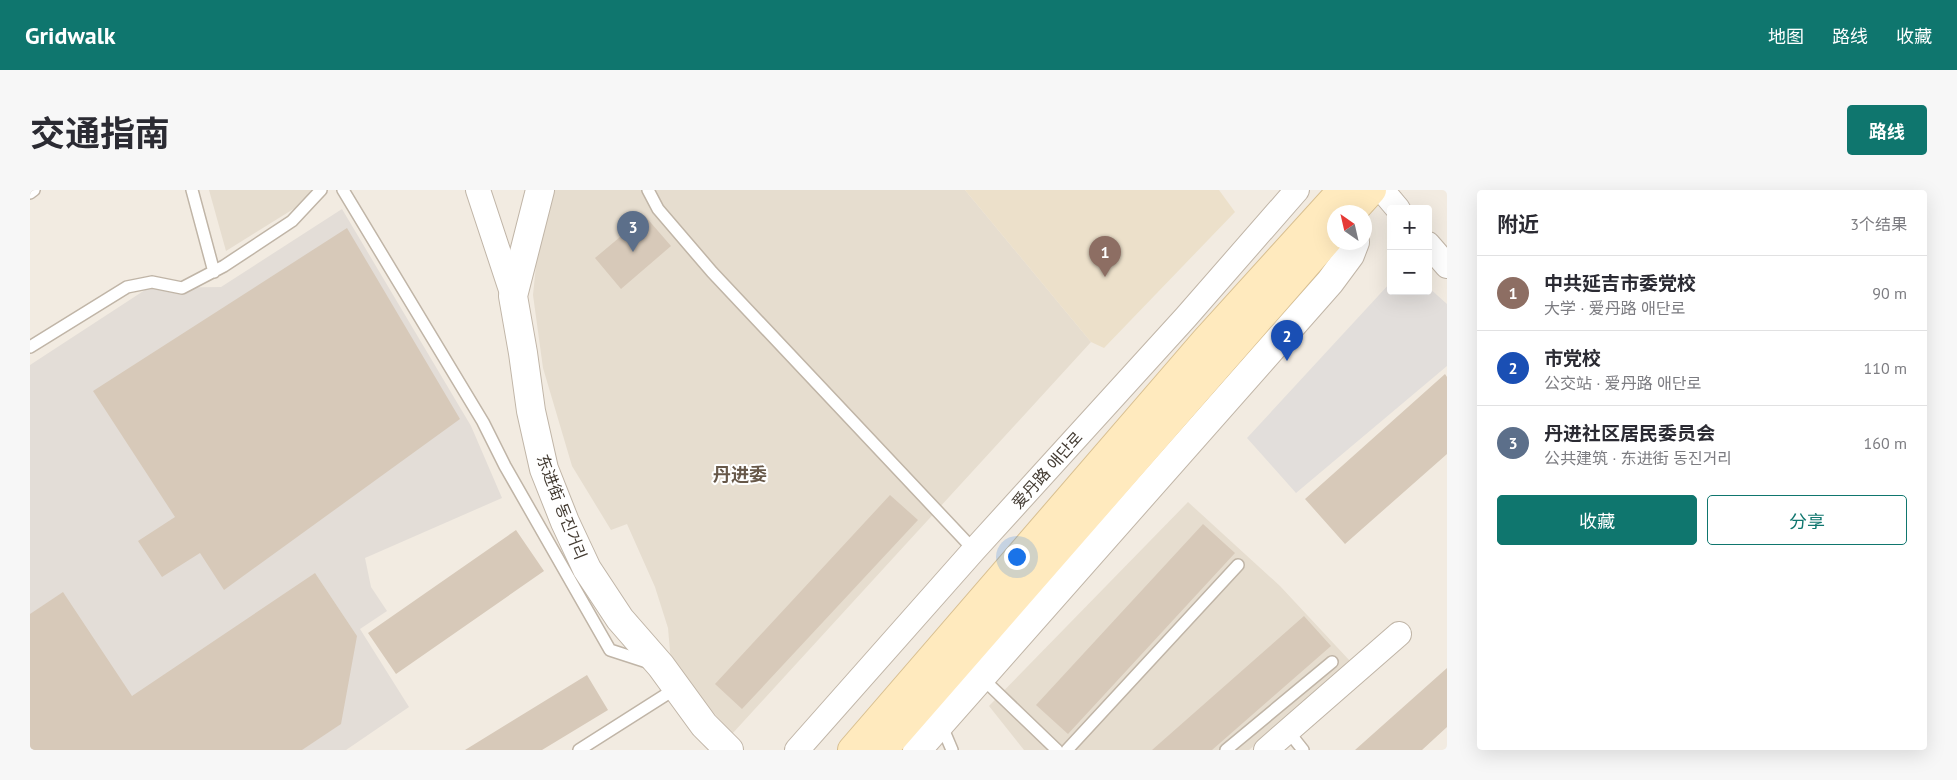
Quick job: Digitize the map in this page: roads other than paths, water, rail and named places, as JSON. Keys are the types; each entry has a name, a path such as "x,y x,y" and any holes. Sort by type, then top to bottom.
{"main road":[{"path":"852,750 1205,341 1342,190"},
{"path":"1359,205 1373,190"},
{"path":"883,750 1327,241"}],"street":[{"path":"478,190 513,296"},
{"name":"东进街 동진거리","path":"540,190 513,296 531,411 544,469 565,522 587,569 620,620 678,687 704,725 729,750"},
{"name":"爱丹路 애단로","path":"797,750 974,550 1186,317 1296,190"},
{"path":"1368,205 1373,190"},
{"path":"1382,190 1395,205"},
{"path":"1432,249 1447,266"},
{"path":"917,750 1330,282 1352,250"},
{"path":"1266,750 1399,634"}],"lane":[{"path":"30,193 34,190"},
{"path":"192,190 214,272"},
{"path":"30,348 127,287 152,282 182,288 214,272 292,221 321,190"},
{"path":"343,190 483,422 505,466 610,650 661,666"},
{"path":"648,190 658,209 712,272 974,550"},
{"path":"1067,750 1238,565"},
{"path":"1226,750 1332,662"},
{"path":"981,676 1057,750"},
{"path":"578,750 678,687"},
{"path":"941,724 952,750"},
{"path":"1288,731 1303,750"}],"place":[{"name":"丹进社区居民委员会","path":"633,252"},
{"name":"中共延吉市委党校","path":"1105,277"},
{"name":"市党校","path":"1287,361"}],"district":[{"name":"丹进委","path":"740,474"}]}
